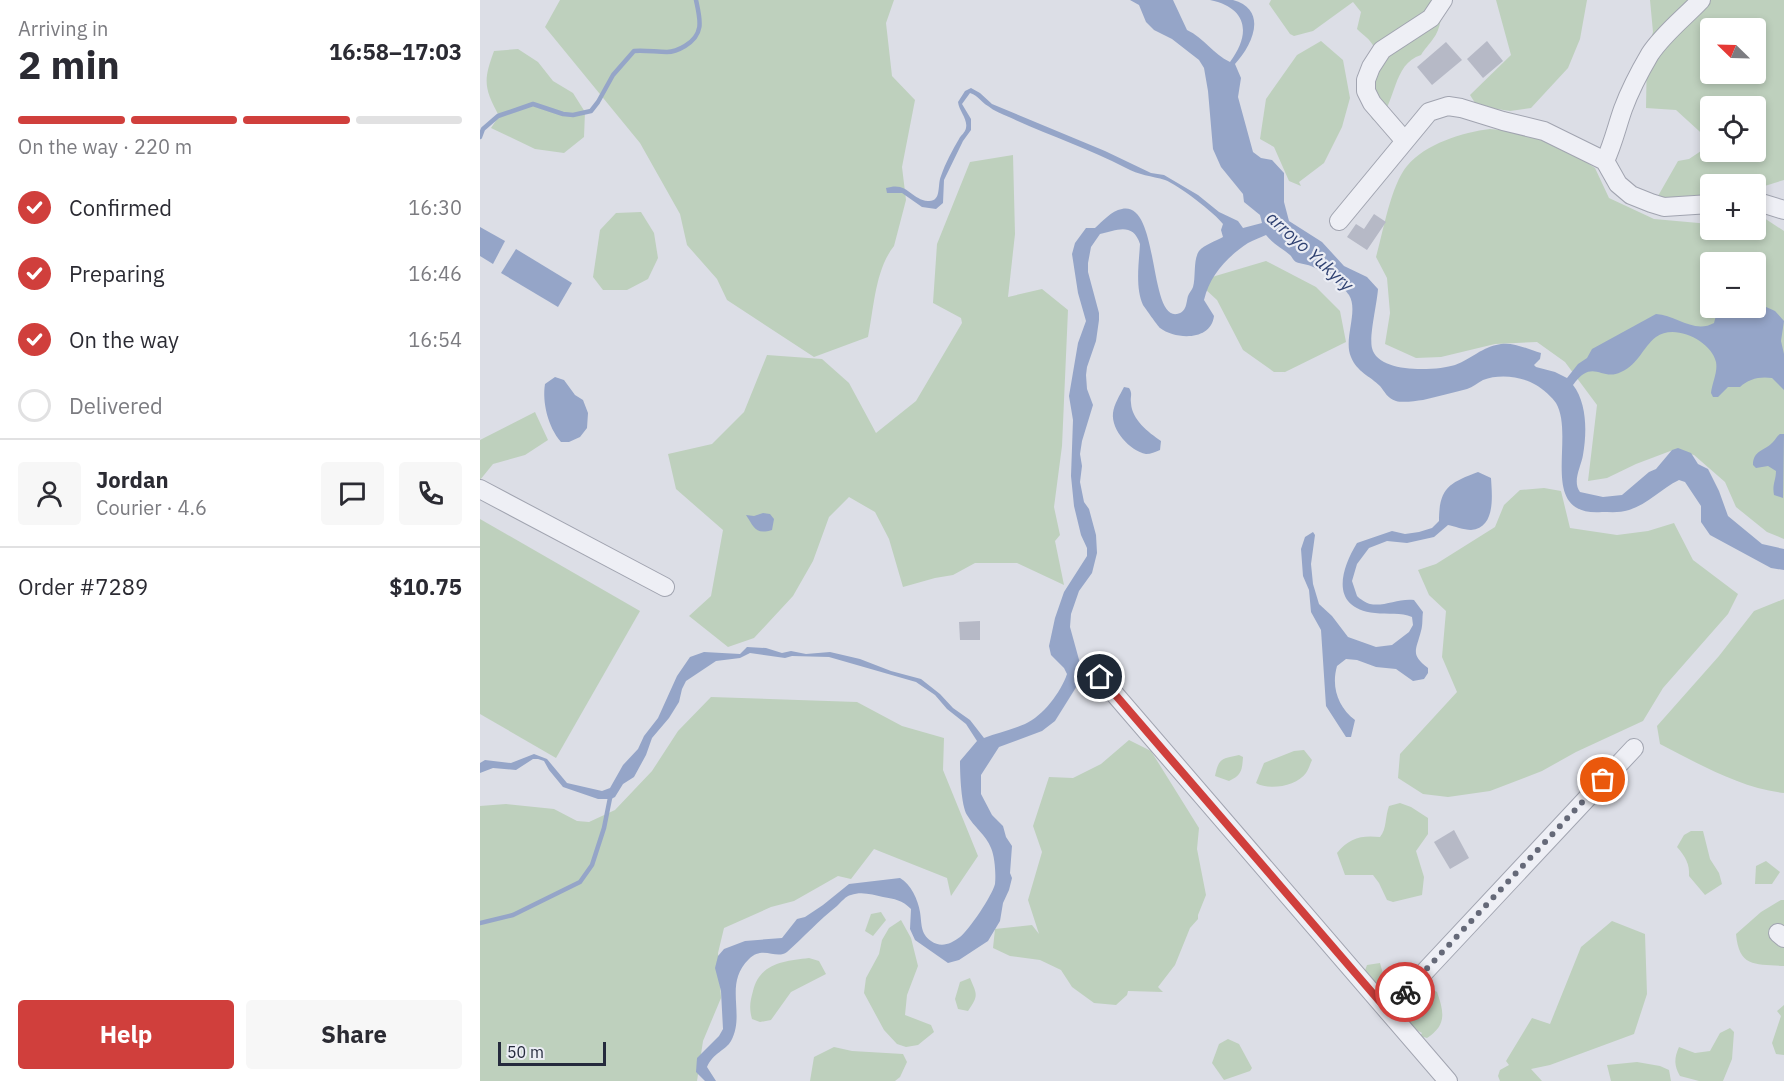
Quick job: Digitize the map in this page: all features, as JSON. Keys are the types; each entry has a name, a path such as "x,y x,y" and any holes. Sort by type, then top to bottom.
{"street":[{"path":"1404,140 1372,103 1366,91 1366,80 1382,50 1431,18 1443,0"},
{"path":"1605,161 1639,73 1672,26 1701,0"},
{"path":"1339,221 1429,112 1448,106 1544,131 1605,161 1618,184 1631,195 1664,207 1700,205"},
{"path":"1766,204 1784,210"},
{"path":"480,489 665,587"},
{"path":"1100,677 1448,1081"},
{"path":"1388,1011 1634,747"}],"green space":[{"path":"560,0 894,0 886,23 892,76 915,100 902,167 906,200 894,246 879,278 868,337 814,357 727,300 717,279 687,245 680,214 640,143 545,27"},
{"path":"1271,0 1444,0 1436,35 1421,55 1405,67 1388,105 1377,122 1372,119 1370,113 1374,47 1357,29 1361,12 1353,2 1313,31 1294,36 1290,34 1269,4"},
{"path":"1496,0 1587,0 1580,39 1568,68 1531,108 1510,111 1477,106 1470,95 1511,55"},
{"path":"1650,0 1784,0 1784,180 1766,186 1766,174 1700,174 1700,206 1680,212 1658,196 1678,161 1689,159 1700,152 1700,162 1766,162 1766,96 1700,96 1700,132 1676,110 1646,108 1647,50 1653,32"},
{"path":"1321,41 1343,60 1350,98 1342,127 1324,163 1299,182 1301,186 1289,181 1274,147 1260,139 1266,99 1297,55"},
{"path":"518,49 538,62 553,81 573,93 585,112 584,137 564,153 535,149 491,128 499,116 488,91 487,77 490,61 494,51"},
{"path":"1490,129 1513,131 1558,143 1595,168 1609,198 1654,219 1700,223 1700,240 1766,240 1766,219 1784,231 1784,539 1767,532 1736,507 1725,482 1694,455 1673,450 1607,478 1588,481 1597,405 1565,362 1537,342 1495,344 1441,357 1416,358 1385,344 1390,313 1387,278 1376,257 1396,185 1401,174 1415,158 1434,145 1457,136"},
{"path":"1013,155 1015,234 1008,297 1042,289 1068,310 1062,446 1054,507 1060,535 1055,541 1064,585 1017,563 975,563 953,575 903,587 889,539 875,512 849,497 829,517 813,561 793,596 754,638 728,647 689,616 711,596 723,530 676,489 668,454 712,444 744,412 767,355 822,359 849,383 876,433 916,401 962,323 961,318 933,303 937,244 970,162"},
{"path":"641,212 654,233 658,258 648,279 627,290 603,290 593,277 600,230 616,213"},
{"path":"1266,261 1316,287 1340,311 1346,342 1279,375 1285,372 1274,372 1243,350 1217,300 1204,288 1212,277"},
{"path":"535,412 548,440 525,455 493,464 480,480 480,440"},
{"path":"1544,488 1561,491 1570,528 1617,535 1648,531 1674,523 1693,560 1738,594 1728,614 1663,688 1643,721 1576,752 1542,771 1490,791 1448,797 1423,794 1398,778 1400,754 1457,692 1442,657 1446,611 1429,595 1418,570 1436,564 1495,527 1504,505 1520,490"},
{"path":"480,519 640,611 556,758 480,714"},
{"path":"1784,599 1784,793 1736,781 1660,744 1657,726 1719,656 1754,611"},
{"path":"711,697 857,702 902,726 944,738 943,770 978,856 951,896 947,878 874,849 851,879 838,876 794,901 771,907 724,928 718,953 721,998 703,1041 697,1081 480,1081 480,806 506,804 554,809 577,821 589,822 615,810 652,771 678,731"},
{"path":"1129,740 1151,751 1199,828 1197,849 1206,895 1198,919 1190,928 1175,965 1158,987 1163,992 1128,991 1127,995 1116,1005 1094,1003 1072,987 1061,970 1040,960 1010,956 993,948 995,929 1032,925 1039,934 1028,900 1042,852 1033,826 1049,777 1073,778 1101,764"},
{"path":"1304,750 1312,760 1302,777 1290,784 1275,787 1256,783 1264,763 1294,751"},
{"path":"1239,755 1243,757 1241,772 1237,777 1229,781 1215,776 1222,760"},
{"path":"1400,803 1428,818 1428,834 1416,851 1424,877 1422,895 1393,902 1387,900 1373,875 1345,875 1337,853 1346,844 1356,839 1380,837 1384,830 1389,806"},
{"path":"1691,831 1703,831 1710,859 1719,873 1722,884 1705,895 1689,876 1686,860 1677,847 1684,835"},
{"path":"1766,861 1780,872 1772,884 1755,884 1756,866"},
{"path":"1784,900 1784,966 1757,964 1745,959 1738,945 1736,934 1761,912"},
{"path":"881,912 886,920 873,936 865,931 871,914"},
{"path":"901,920 911,938 918,966 907,995 905,1015 931,1025 934,1032 918,1045 906,1047 897,1044 884,1030 864,993 866,978 879,954 882,940 889,928"},
{"path":"1612,921 1645,934 1647,994 1634,1034 1550,1065 1531,1069 1542,1081 1500,1081 1498,1076 1500,1070 1509,1065 1506,1061 1532,1018 1550,1024 1581,947"},
{"path":"809,958 819,961 826,974 791,992 771,1020 760,1022 752,1019 751,998 761,974 782,962"},
{"path":"1380,963 1385,981 1381,997 1361,981 1367,965"},
{"path":"1406,976 1437,992 1442,1012 1441,1023 1427,1038 1420,1036 1422,1033 1408,1022 1400,1009 1400,993"},
{"path":"970,978 975,992 974,1001 968,1011 958,1009 955,999 960,982"},
{"path":"1784,1005 1784,1055 1776,1054 1772,1043 1781,1016 1777,1011"},
{"path":"1730,1028 1734,1032 1732,1059 1723,1081 1699,1081 1680,1076 1675,1062 1679,1047 1695,1053 1710,1051 1720,1033"},
{"path":"1228,1039 1239,1044 1252,1068 1250,1071 1224,1080 1212,1063 1219,1044"},
{"path":"834,1047 852,1051 903,1054 907,1062 900,1077 895,1081 810,1081 814,1057"},
{"path":"1637,1062 1669,1070 1671,1081 1611,1081 1607,1065"}],"water":[{"name":"arroyo Yukyry","path":"1130,0 1173,0 1187,30 1230,62 1241,42 1242,24 1239,16 1232,9 1210,0 1233,0 1244,5 1251,12 1254,29 1247,48 1235,64 1241,78 1238,97 1253,152 1261,158 1272,160 1284,173 1284,202 1289,221 1322,242 1344,266 1367,277 1378,289 1371,343 1377,356 1385,362 1409,368 1435,369 1455,365 1488,348 1510,344 1541,353 1540,359 1534,365 1536,367 1567,378 1578,364 1587,358 1592,349 1656,314 1692,325 1707,326 1714,323 1715,318 1766,318 1766,307 1775,311 1784,321 1781,341 1784,354 1784,390 1768,377 1750,380 1740,387 1728,387 1718,397 1713,397 1711,393 1716,374 1716,362 1713,354 1700,341 1691,336 1673,332 1656,337 1627,369 1614,374 1592,371 1580,377 1573,385 1581,400 1585,418 1584,446 1577,479 1580,492 1603,497 1622,495 1649,472 1656,469 1672,450 1678,448 1691,453 1698,464 1708,469 1728,516 1762,544 1784,549 1784,570 1771,568 1710,535 1701,522 1701,506 1685,482 1679,480 1642,504 1626,511 1582,510 1570,502 1564,489 1561,418 1556,403 1541,388 1530,382 1517,378 1496,377 1483,380 1467,389 1423,400 1402,402 1390,398 1357,366 1351,357 1349,342 1352,302 1349,295 1338,283 1321,272 1311,266 1296,262 1266,235 1240,248 1220,267 1210,283 1204,300 1214,316 1211,324 1200,334 1183,336 1160,328 1143,305 1138,283 1140,244 1137,237 1124,229 1100,234 1091,247 1088,263 1099,320 1096,341 1086,375 1087,389 1093,405 1080,454 1082,466 1080,482 1084,502 1089,509 1096,535 1097,553 1092,573 1079,591 1071,614 1070,627 1081,667 1080,681 1055,721 1042,731 999,747 981,775 981,794 992,815 1003,826 1012,846 1010,873 1012,878 1003,903 1000,921 988,941 959,960 948,963 915,940 910,929 911,909 905,904 895,899 859,893 847,897 787,952 783,954 759,953 749,959 741,969 736,989 735,1031 729,1044 713,1058 707,1067 716,1081 705,1081 696,1072 697,1058 723,1029 721,991 715,968 718,956 724,949 745,941 782,938 797,919 805,917 823,905 849,884 900,878 913,893 919,907 923,931 931,941 942,945 953,942 974,920 993,889 995,871 989,843 967,815 963,804 960,761 977,741 966,724 947,709 935,695 916,682 829,657 792,656 785,658 750,653 740,658 716,661 686,681 679,702 652,738 634,777 623,784 615,797 611,799 598,799 563,787 544,761 538,759 533,759 516,770 493,768 480,773 480,763 485,760 511,763 534,754 547,759 567,783 602,791 610,788 623,765 638,749 644,736 658,718 677,676 690,657 704,652 740,654 747,647 766,648 782,653 791,651 806,654 830,652 860,659 921,679 970,720 984,738 1025,724 1050,703 1067,674 1051,655 1049,646 1055,618 1064,592 1087,556 1087,548 1081,535 1074,506 1071,476 1073,420 1069,396 1078,343 1086,321 1078,293 1072,254 1075,243 1086,228 1095,228 1114,212 1122,209 1134,211 1143,223 1162,299 1168,311 1177,314 1184,309 1193,287 1199,251 1223,237 1221,230 1223,224 1205,207 1171,183 1140,174 1001,114 970,93 962,104 971,119 971,130 963,141 944,180 943,203 936,209 922,207 902,193 887,193 886,188 899,187 922,200 935,199 945,167 966,128 966,121 958,102 965,91 971,88 992,104 1105,151 1151,173 1164,175 1198,195 1219,212 1238,221 1243,228 1262,223 1260,215 1244,202 1243,194 1221,167 1213,149 1204,68 1199,60 1172,39 1154,30 1146,22 1139,5"},
{"path":"480,227 505,241 493,264 480,256"},
{"path":"516,249 572,283 558,307 501,273"},
{"path":"555,377 564,380 575,395 583,400 588,413 587,428 580,437 569,442 561,442 556,436 547,414 544,399 545,384"},
{"path":"1124,387 1130,390 1134,415 1146,430 1161,441 1160,450 1148,454 1140,452 1118,433 1113,413"},
{"path":"1780,434 1784,434 1783,498 1774,495 1776,471 1768,466 1756,468 1753,465 1755,456"},
{"path":"1478,472 1491,478 1492,493 1489,517 1479,528 1468,530 1448,525 1434,537 1407,543 1387,541 1369,548 1357,564 1352,581 1357,596 1361,600 1375,605 1414,600 1423,612 1422,629 1416,652 1428,668 1428,673 1424,679 1413,681 1396,669 1376,667 1357,660 1346,659 1337,666 1335,681 1337,696 1344,709 1355,720 1351,737 1346,737 1326,706 1321,630 1311,612 1309,590 1303,576 1301,549 1305,537 1313,532 1315,535 1311,564 1313,584 1319,604 1332,616 1348,637 1376,647 1392,645 1409,632 1413,625 1412,617 1375,613 1361,610 1351,604 1345,596 1343,576 1351,554 1357,543 1392,531 1405,534 1432,528 1439,521 1441,501 1448,488"},
{"path":"763,513 770,514 774,519 772,530 758,531 746,515 754,516"}],"building":[{"path":"1487,41 1503,61 1483,78 1467,59"},
{"path":"1446,42 1462,60 1432,85 1417,67"},
{"path":"1374,214 1386,222 1367,250 1347,237 1356,224 1364,229"},
{"path":"980,621 980,640 960,640 959,622"},
{"path":"1454,830 1469,858 1450,869 1434,842"}],"waterway":[{"path":"480,137 483,129 498,116 533,104 563,114 573,115 591,111 613,75 634,51 672,51 681,48 696,36 699,26 696,0"},
{"path":"480,923 513,915 580,882 592,865 604,828 611,793"}],"way so far":[{"path":"1405,992 1603,780"}],"route":[{"path":"1100,677 1388,1011 1405,992"}]}
